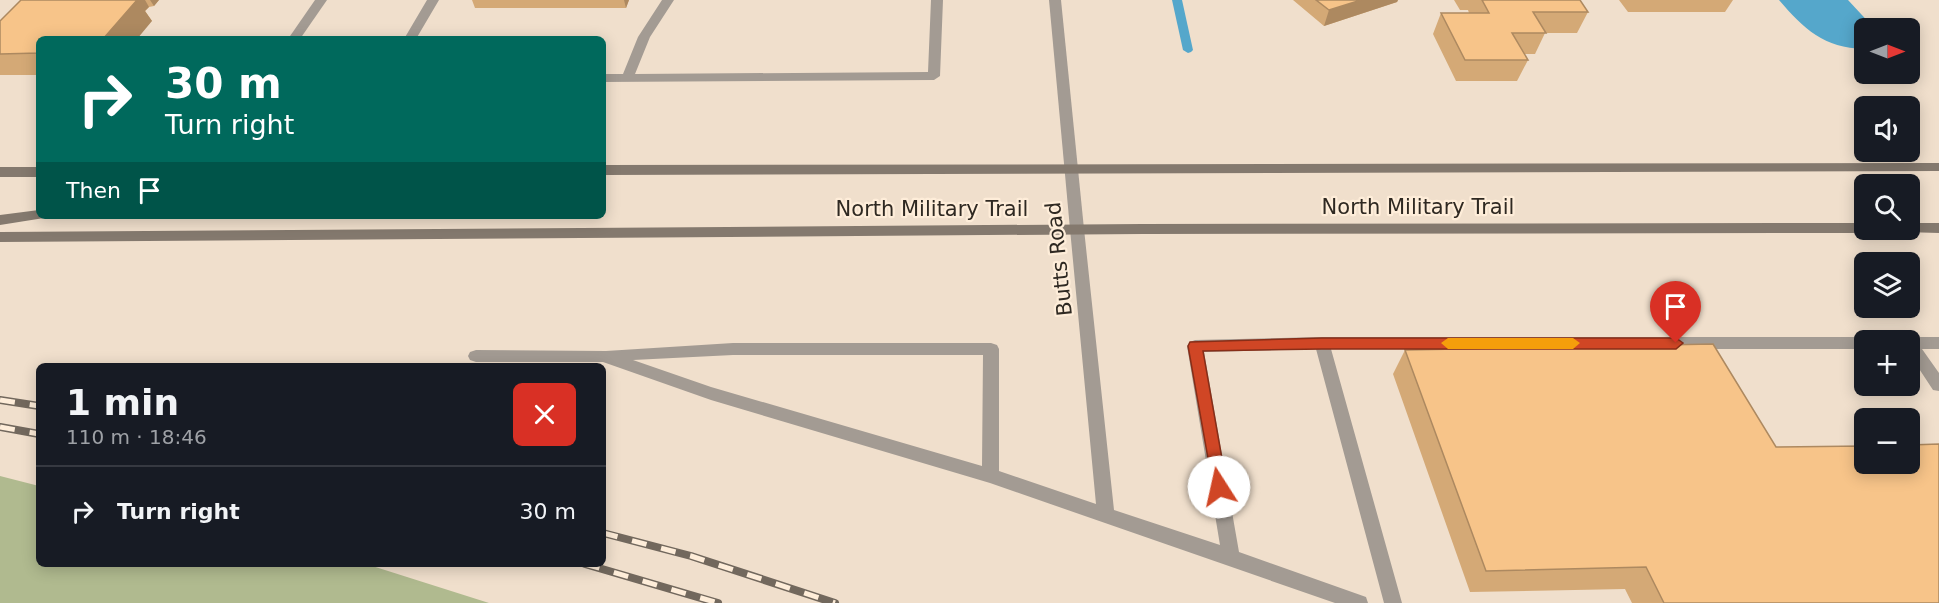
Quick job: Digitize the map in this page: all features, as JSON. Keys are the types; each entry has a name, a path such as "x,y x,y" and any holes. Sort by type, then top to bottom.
{"main road":[{"name":"North Military Trail","path":"606,170 1939,166"},
{"path":"0,172 36,172"},
{"path":"0,220 36,215"},
{"name":"North Military Trail","path":"0,237 1077,229 1854,228"},
{"path":"1920,228 1939,228"}],"street":[{"path":"296,36 321,0"},
{"path":"412,36 433,0"},
{"path":"628,77 644,37 668,0"},
{"path":"606,78 934,76 937,0"},
{"name":"Butts Road","path":"1055,0 1106,514"},
{"path":"1232,557 1195,346 1322,343 1854,343"},
{"path":"1322,343 1392,603"},
{"path":"1920,344 1939,343"},
{"path":"476,356 603,356 733,350 991,348 990,476"},
{"path":"603,356 711,393 990,476 1232,557 1359,603"},
{"path":"1920,358 1939,384"}],"green space":[{"path":"0,476 36,485 36,567 375,567 489,603 0,603"}],"water":[{"path":"1779,0 1848,0 1865,18 1854,18 1854,48 1826,41 1797,20"}],"building":[{"path":"21,0 137,0 106,36 36,36 36,53 0,54 0,21"},
{"path":"1316,0 1361,0 1329,10"},
{"path":"1482,0 1580,0 1588,12 1533,12 1546,33 1512,33 1528,60 1465,60 1441,13 1489,13"},
{"path":"1713,344 1776,447 1854,446 1854,474 1920,474 1920,445 1939,444 1939,603 1664,603 1646,567 1486,571 1405,350"}],"waterway":[{"path":"1177,0 1188,50"}],"railway":[{"path":"0,400 36,406"},
{"path":"0,427 36,433"},
{"path":"606,534 691,556 835,603"},
{"path":"595,567 718,603"}],"slow traffic":[{"path":"1448,343 1573,343"}],"route":[{"path":"1219,487 1195,346 1322,343 1676,343"}]}
